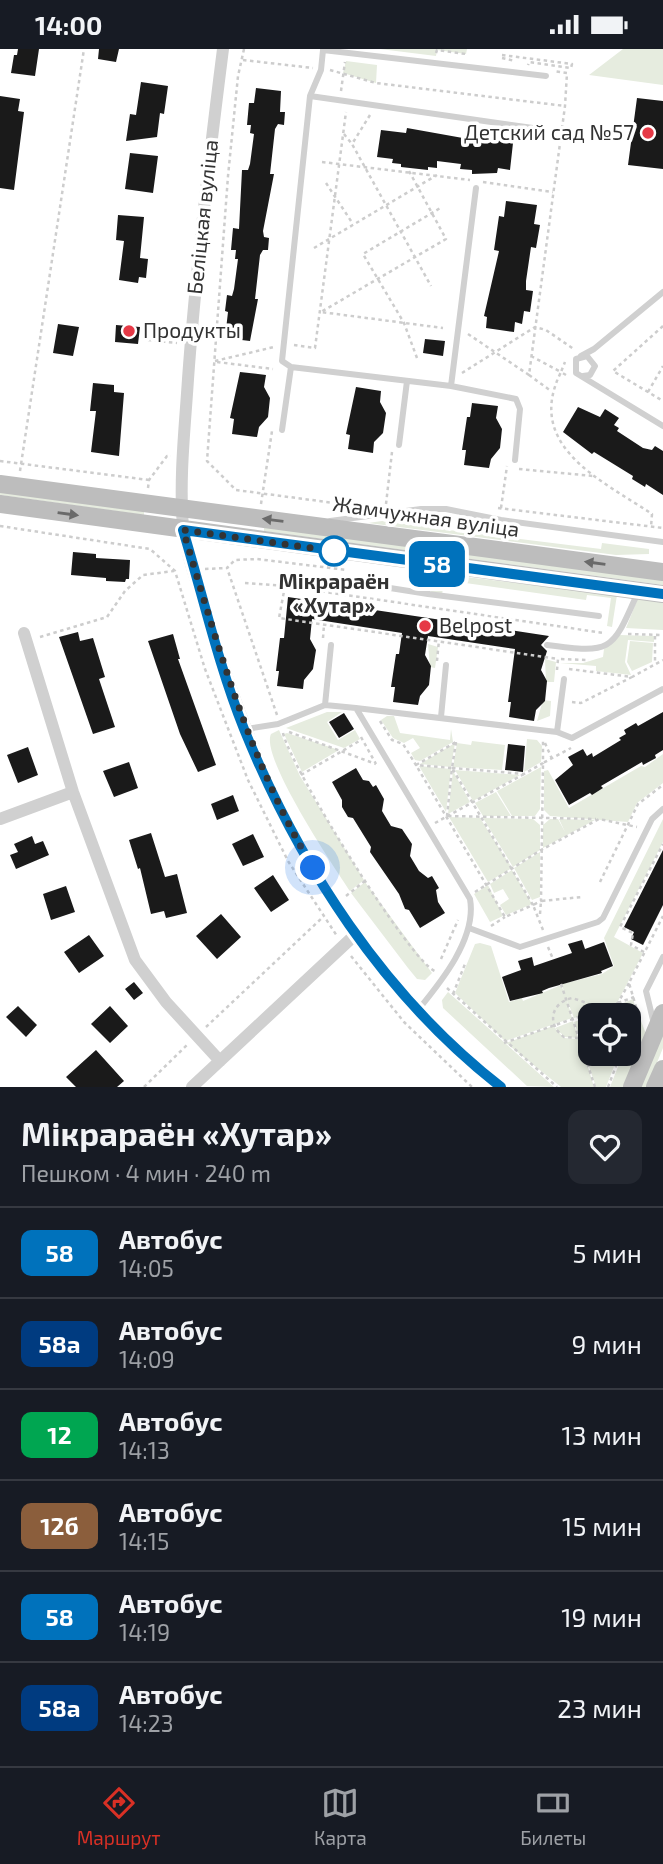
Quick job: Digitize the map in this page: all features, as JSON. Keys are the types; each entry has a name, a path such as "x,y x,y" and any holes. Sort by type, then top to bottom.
{"main road":[{"name":"Жамчужная вуліца","path":"0,484 663,572"},
{"path":"0,504 663,594"},
{"path":"632,1087 659,1021"},
{"path":"655,1087 663,1069"}],"street":[{"name":"Беліцкая вуліца","path":"223,49 196,259 183,530 223,670 244,729 291,831 335,904 385,974 473,1065 501,1087"},
{"path":"25,637 74,792 135,960 196,1037 220,1061"},
{"path":"0,819 74,792"},
{"path":"191,1087 357,933"}],"lane":[{"path":"515,460 520,409 516,399 451,386 291,367 282,361 310,96 321,70 321,49 546,76"},
{"path":"310,96 540,129"},
{"path":"451,386 476,188"},
{"path":"577,353 600,344 663,292"},
{"path":"577,353 574,367 583,376 663,426"},
{"path":"577,353 587,356 595,363 593,372 583,376"},
{"path":"282,430 291,367"},
{"path":"399,445 407,381"},
{"path":"304,524 421,509 446,509 501,520 663,542"},
{"path":"420,562 428,594"},
{"path":"390,588 599,616"},
{"path":"547,645 593,650 614,641 620,634 638,591"},
{"path":"325,705 331,645"},
{"path":"441,717 446,665"},
{"path":"557,732 562,701 560,679"},
{"path":"244,729 278,724 325,705 557,732 572,738 663,689"},
{"path":"356,708 468,896 472,912 469,928 441,982 418,1010"},
{"path":"469,928 520,947 598,922 603,918 654,817 663,809"},
{"path":"659,1021 646,991 663,957"}],"path":[{"path":"18,486 84,49"},
{"path":"244,49 228,176 207,461 236,490 261,496"},
{"path":"436,56 437,50 466,54"},
{"path":"502,55 572,64 571,68 529,62"},
{"path":"241,60 344,73 376,83 565,106 529,375"},
{"path":"214,361 284,344 315,348 344,134 347,101 341,95 345,61"},
{"path":"352,144 372,111"},
{"path":"344,134 431,286"},
{"path":"322,162 409,171 553,192"},
{"path":"321,311 446,239 409,171"},
{"path":"314,248 438,175"},
{"path":"326,183 354,225"},
{"path":"416,358 404,323 363,254 442,207"},
{"path":"321,311 443,328"},
{"path":"663,326 613,371 663,401"},
{"path":"461,364 460,374 535,327 546,330 577,353"},
{"path":"464,343 465,332 551,391"},
{"path":"214,361 273,369"},
{"path":"648,392 662,368"},
{"path":"572,379 561,372 551,391 554,430 565,450 596,476 652,514 650,540"},
{"path":"386,507 392,450"},
{"path":"501,508 508,453"},
{"path":"515,460 514,468 596,476"},
{"path":"0,461 149,480"},
{"path":"607,522 663,527"},
{"path":"0,526 149,549"},
{"path":"25,637 107,617 125,591 143,575 175,571 149,549 146,540"},
{"path":"287,713 277,716 271,705 227,568 235,560 257,559 347,570"},
{"path":"245,583 285,586 596,633 663,635"},
{"path":"285,586 279,618 324,625 558,659 594,659 603,655 596,633"},
{"path":"322,648 324,625"},
{"path":"655,635 655,664"},
{"path":"437,664 439,640"},
{"path":"558,659 560,679"},
{"path":"562,701 581,703 663,660"},
{"path":"557,668 632,677"},
{"path":"376,711 392,740 403,744 488,883 505,917"},
{"path":"368,728 360,732 361,740 383,775"},
{"path":"376,764 288,731 282,733 301,775 366,880 433,973 458,920"},
{"path":"532,738 543,739"},
{"path":"543,739 552,759"},
{"path":"540,918 543,739"},
{"path":"301,775 361,740"},
{"path":"416,765 456,742 447,816"},
{"path":"447,816 573,746"},
{"path":"416,765 524,774"},
{"path":"452,768 533,905"},
{"path":"600,882 638,804 663,785"},
{"path":"447,816 599,819 629,823 646,832"},
{"path":"468,896 541,850 599,819"},
{"path":"644,952 631,946 633,933 620,927 663,844"},
{"path":"144,1087 335,904 366,880"},
{"path":"487,935 493,922 541,901 582,897"},
{"path":"618,1003 663,916"},
{"path":"538,950 548,946"},
{"path":"453,994 466,962"},
{"path":"441,982 504,1043 557,1087"},
{"path":"629,983 635,1003"},
{"path":"561,984 578,1035"},
{"path":"618,1003 634,997"},
{"path":"578,1038 564,1037 554,1025 555,1010 567,999 585,1003"},
{"path":"504,1043 578,1018"},
{"path":"588,1066 595,1087"},
{"path":"608,1087 616,1066"}],"shaded area":[{"path":"380,49 467,49 466,54 437,50 436,56"},
{"path":"623,49 663,49 663,85 589,75"},
{"path":"346,61 377,65 376,83 343,73"},
{"path":"0,488 144,507 144,515 0,495"},
{"path":"437,513 445,516 449,530 601,549 602,543 649,549 649,554 616,555 368,523"},
{"path":"264,526 663,579 663,585 264,531"},
{"path":"432,573 617,595 612,627 607,626 611,598 587,595 586,600 444,580 442,595 431,592"},
{"path":"638,598 663,602 663,630 626,628"},
{"path":"620,635 654,636 654,642 628,640 625,662 631,675 596,671 596,666 560,663 583,663 603,657 604,649"},
{"path":"630,641 653,643 652,662 632,671 627,662"},
{"path":"428,644 438,647 435,668 430,667"},
{"path":"545,659 556,662 554,682 546,682"},
{"path":"543,700 551,701 550,716 537,721"},
{"path":"327,712 342,712 327,722 338,740 355,730 360,739 344,748 286,728"},
{"path":"394,716 400,733 450,740 451,729 453,742 420,761 415,760 411,753 420,748 413,738 404,743 393,738 381,720"},
{"path":"279,730 300,776 364,880 350,891 300,812 276,765 271,734"},
{"path":"284,734 339,750 302,772"},
{"path":"527,739 537,740 542,746 541,762 524,772"},
{"path":"472,741 505,745 502,770 453,767 457,743 471,745"},
{"path":"455,743 451,767 420,764"},
{"path":"663,754 663,783 637,803 628,822 550,816 544,810 544,771 548,770 569,808 641,766 645,767"},
{"path":"419,766 451,769 446,812"},
{"path":"541,767 540,809 535,816 512,816 497,791"},
{"path":"455,770 520,775 473,801"},
{"path":"453,771 470,802 448,814"},
{"path":"496,792 511,816 483,816 475,803"},
{"path":"449,817 480,818 512,868 488,882"},
{"path":"483,818 533,819 540,825 540,850 513,867"},
{"path":"550,819 558,819 565,832 559,819 595,820 543,848 543,825"},
{"path":"663,819 663,842 614,937 643,953 617,1003 578,1003 578,1017 574,1018 567,1000 572,1018 505,1041 455,993 475,944 491,946 509,1002 522,998 523,1001 561,985 564,992 562,984 602,974 614,966 604,938"},
{"path":"540,852 540,897 532,900 514,868"},
{"path":"512,870 532,904 506,915 500,905 509,899 503,889 494,893 490,884"},
{"path":"365,882 432,973 425,980 417,979 351,893"},
{"path":"488,885 503,916 490,922 474,894"},
{"path":"448,992 554,1087 527,1086 443,1008 442,1000"},
{"path":"573,1021 578,1038 565,1037 555,1028"},
{"path":"641,1021 646,1034 641,1047"},
{"path":"553,1026 564,1038 578,1039 578,1066 588,1066 594,1087 561,1087 506,1043"},
{"path":"663,1032 663,1048 647,1087 640,1087"},
{"path":"589,1066 614,1066 606,1087 596,1087"},
{"path":"618,1066 633,1066 625,1087 610,1087"}],"building":[{"path":"18,49 39,49 35,76 11,73 14,55 17,55"},
{"path":"99,49 119,49 116,62 98,59"},
{"path":"141,82 168,86 164,114 160,113 157,137 126,141 130,114 136,115"},
{"path":"256,88 281,91 280,112 285,112 284,125 278,124 275,129 270,174 274,174 263,231 264,237 269,238 268,250 263,250 260,255 255,299 258,299 250,341 225,338 228,312 225,311 227,295 232,296 234,289 238,259 235,259 236,250 231,250 233,228 239,229 242,170 248,170 250,164 254,134 250,133 251,125 247,125 249,103 254,103"},
{"path":"0,96 20,99 18,111 24,112 14,190 0,188"},
{"name":"Детский сад №57","path":"637,98 663,101 663,169 628,165"},
{"path":"407,128 474,140 475,135 507,139 507,142 513,143 510,170 498,168 497,173 472,174 472,170 460,169 461,164 437,161 437,168 428,167 428,170 401,167 401,164 392,163 393,159 377,157 381,130 406,133"},
{"path":"130,153 158,156 153,193 125,189"},
{"path":"506,201 537,205 534,224 540,225 536,248 531,247 526,281 526,290 533,291 530,312 524,311 522,324 515,322 514,332 486,328 487,317 484,316 499,251 494,250 499,216 504,217"},
{"path":"118,215 144,217 140,258 148,259 146,278 139,277 138,283 119,280 124,241 116,240"},
{"path":"58,324 79,327 73,356 53,353"},
{"path":"116,325 140,327 138,344 115,342"},
{"path":"425,339 445,341 443,356 423,353"},
{"path":"240,372 266,375 264,387 270,398 268,417 259,427 257,437 232,434 234,419 230,418"},
{"path":"93,383 114,385 114,392 124,393 119,456 91,452 96,411 90,411"},
{"path":"356,387 381,391 380,402 386,413 383,433 374,442 373,453 348,449 350,435 346,434"},
{"path":"472,403 498,406 496,418 502,429 500,448 491,459 489,468 464,465 466,450 462,450"},
{"path":"578,407 600,417 605,409 619,418 614,425 619,428 617,431 643,448 652,450 655,446 663,451 663,495 632,479 633,476 594,452 592,454 563,432"},
{"path":"73,552 96,554 96,558 130,560 129,579 125,582 106,581 106,578 71,575"},
{"path":"288,597 549,636 541,645 547,651 541,670 547,681 545,701 536,710 534,721 509,717 511,702 508,702 515,649 428,636 425,655 431,666 429,685 420,696 418,705 393,702 395,687 391,687 402,633 312,619 310,639 316,650 313,669 304,680 303,689 277,686 280,638 284,638"},
{"path":"78,632 80,641 93,638 105,677 99,679 115,727 93,734 59,637"},
{"path":"173,634 178,659 216,765 198,772 180,734 148,641"},
{"path":"663,712 663,750 655,755 656,758 643,765 642,762 601,786 603,788 592,795 590,793 569,805 555,780 573,765 568,757 583,749 587,756 592,753 593,757 621,740 619,738 626,734 624,730 636,723 638,726"},
{"path":"344,713 354,729 339,738 329,722"},
{"path":"508,744 525,746 523,772 505,770"},
{"path":"28,747 38,775 18,783 7,755"},
{"path":"129,762 138,788 114,797 103,771"},
{"path":"356,768 363,780 369,781 373,787 376,785 384,799 382,811 391,826 402,829 412,844 410,856 419,871 428,878 432,876 439,888 436,890 438,902 445,913 420,928 370,852 371,847 353,818 348,817 332,782"},
{"path":"233,795 239,811 217,820 211,804"},
{"path":"151,833 165,877 177,874 187,913 166,918 164,911 151,914 140,868 138,869 129,840"},
{"path":"253,834 264,857 243,866 232,844"},
{"path":"32,836 35,844 43,841 49,855 16,869 10,855 18,852 14,844"},
{"path":"663,850 663,905 643,945 631,939 634,932 624,927"},
{"path":"273,875 289,900 271,912 254,888"},
{"path":"66,886 75,912 51,920 43,894"},
{"path":"221,914 241,937 217,959 196,936"},
{"path":"89,935 104,956 79,973 64,952"},
{"path":"582,940 585,949 604,942 613,966 601,971 602,973 510,1001 502,977 521,970 518,961 532,957 534,966 572,953 568,944"},
{"path":"134,982 143,993 134,1000 125,989"},
{"path":"18,1006 37,1025 26,1037 6,1017"},
{"path":"110,1006 128,1026 110,1043 91,1024"},
{"path":"96,1050 124,1081 117,1087 76,1087 66,1077"}],"bus line":[{"name":"58","path":"501,1087 442,1035 385,974 335,904 291,831 244,729 223,670 183,530 663,594"}],"place":[{"name":"Детский сад №57","path":"648,133"},
{"name":"Продукты","path":"129,331"},
{"name":"Мікрараён «Хутар»","path":"334,551"},
{"name":"Belpost","path":"425,626"}],"route":[{"path":"313,868 291,831 244,729 223,670 183,530 334,551"}]}
